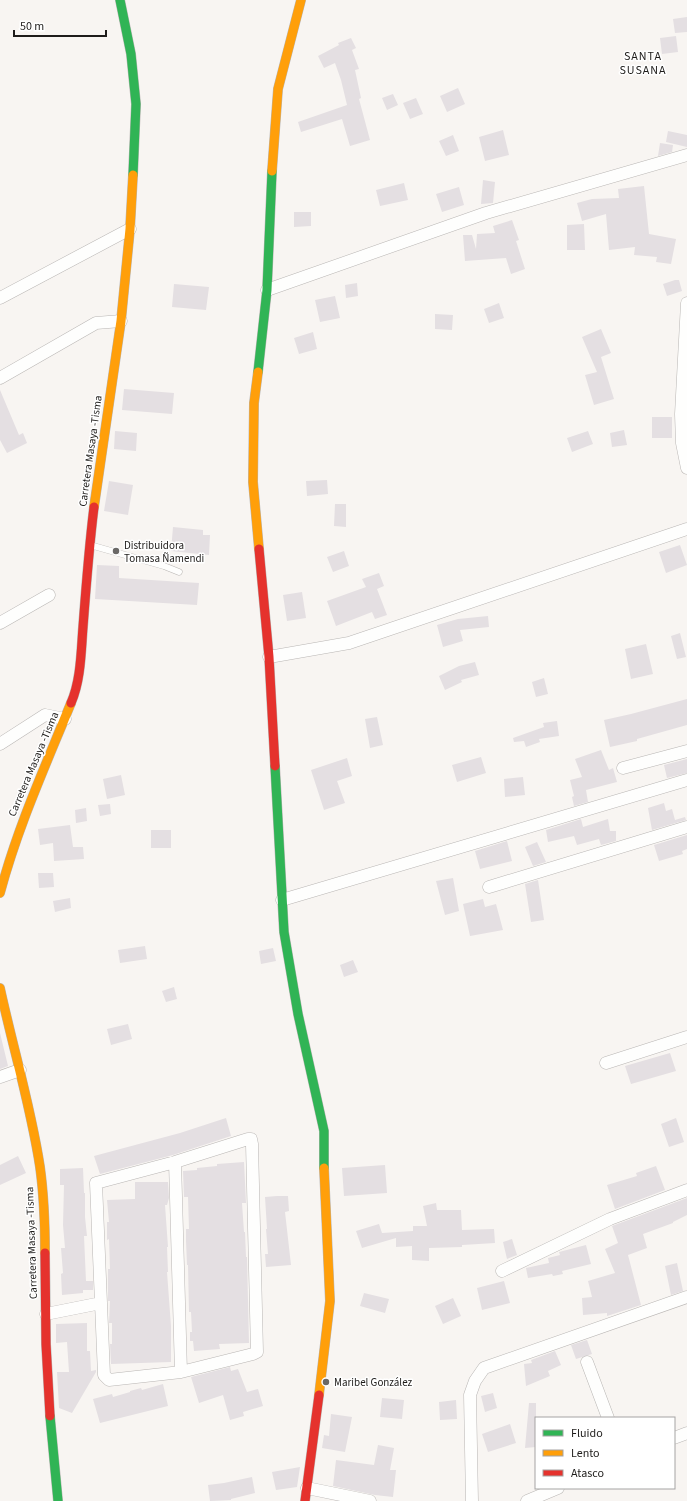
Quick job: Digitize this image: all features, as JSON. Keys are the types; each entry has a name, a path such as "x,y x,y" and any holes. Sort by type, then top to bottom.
{"street":[{"name":"Carretera Masaya -Tisma","path":"0,893 9,859 31,798 76,692 89,544 122,321 130,230 136,104 131,54 120,0"},
{"path":"301,0 278,89 271,186 267,290 254,403 253,482 269,657 284,932 298,1014 324,1131 325,1204 330,1301 323,1369 305,1501"},
{"path":"267,290 486,213 687,155"},
{"path":"0,298 130,230"},
{"path":"687,303 681,414 687,468"},
{"path":"0,378 96,323 122,321"},
{"path":"269,657 349,643 687,529"},
{"path":"0,623 49,595"},
{"path":"0,744 45,716 65,719"},
{"path":"623,768 687,751"},
{"path":"282,900 687,780"},
{"path":"489,887 687,828"},
{"name":"Carretera Masaya -Tisma","path":"0,988 33,1131 42,1192 45,1236 46,1345 53,1460 58,1501"},
{"path":"606,1063 687,1037"},
{"path":"0,1077 20,1070"},
{"path":"248,1138 250,1139 252,1144 257,1352 181,1372 109,1380 104,1375 101,1303 96,1183 174,1162 248,1138"},
{"path":"174,1162 181,1372"},
{"path":"502,1271 610,1219 687,1190"},
{"path":"472,1501 470,1395 475,1381 484,1368 687,1297"},
{"path":"46,1314 101,1303"},
{"path":"587,1362 608,1417"},
{"path":"675,1438 687,1433"},
{"path":"307,1488 370,1501"},
{"path":"527,1501 556,1489"}],"lane":[{"path":"89,544 164,566 179,572"}],"building":[{"path":"687,17 687,32 675,33 673,19"},
{"path":"676,36 678,52 662,54 660,38"},
{"path":"351,38 356,48 352,50 359,69 355,70 361,98 359,99 370,140 350,146 342,119 301,132 298,122 347,105 335,63 324,68 318,56 339,45 338,43"},
{"path":"458,88 465,104 447,112 440,96"},
{"path":"393,94 398,105 387,110 382,98"},
{"path":"416,98 423,114 410,119 403,103"},
{"path":"503,130 509,155 485,161 479,137"},
{"path":"668,131 687,135 687,147 666,142"},
{"path":"453,135 459,151 446,156 439,141"},
{"path":"660,143 673,145 672,152 658,156"},
{"path":"483,180 495,182 493,203 481,204"},
{"path":"404,183 408,200 380,206 376,190"},
{"path":"644,186 649,234 676,239 671,264 656,262 657,257 634,255 635,247 609,250 606,214 582,221 577,203 592,199 619,198 618,189"},
{"path":"459,187 464,205 442,212 436,194"},
{"path":"294,212 311,212 311,226 294,227"},
{"path":"512,220 519,240 516,241 525,269 511,274 506,258 465,261 463,235 472,235 476,249 477,234 495,233 493,226"},
{"path":"584,224 585,250 567,250 567,225"},
{"path":"679,280 682,291 667,296 663,284"},
{"path":"357,283 358,296 346,298 345,285"},
{"path":"174,284 209,287 206,310 172,307"},
{"path":"335,296 340,318 320,322 315,300"},
{"path":"499,303 504,318 489,323 484,309"},
{"path":"435,314 453,315 452,330 435,329"},
{"path":"601,329 611,353 601,357 614,399 594,405 585,375 597,372 582,337"},
{"path":"313,332 317,349 299,354 294,338"},
{"path":"124,389 174,393 172,414 122,410"},
{"path":"0,390 19,435 23,433 27,443 7,453 0,440"},
{"path":"652,417 672,417 672,438 652,438"},
{"path":"624,430 627,445 612,447 610,433"},
{"path":"115,431 137,433 136,451 114,449"},
{"path":"588,431 593,444 572,452 567,438"},
{"path":"327,480 328,494 307,496 306,481"},
{"path":"109,481 133,485 128,515 104,511"},
{"path":"335,504 346,504 346,527 334,526"},
{"path":"173,527 203,530 203,535 210,535 209,555 171,551"},
{"path":"680,545 687,565 666,573 659,552"},
{"path":"344,551 349,566 333,572 327,557"},
{"path":"97,565 119,566 119,578 199,583 197,605 95,599"},
{"path":"379,573 384,586 377,589 387,615 375,619 372,612 336,626 327,601 366,587 362,579"},
{"path":"302,592 306,618 287,621 283,595"},
{"path":"488,616 489,627 460,630 463,641 443,647 437,625 458,619"},
{"path":"680,633 686,657 677,659 671,636"},
{"path":"646,644 653,674 631,679 625,649"},
{"path":"475,662 479,675 461,680 462,682 445,690 439,676 459,666"},
{"path":"544,678 548,694 536,697 532,682"},
{"path":"687,699 687,725 637,739 637,741 610,747 604,720"},
{"path":"377,717 383,745 370,748 365,719"},
{"path":"557,721 559,736 539,739 540,742 526,747 524,741 514,742 513,738 544,727 543,723"},
{"path":"601,750 609,770 613,768 617,782 586,790 588,802 574,806 572,797 574,796 570,780 582,777 575,759"},
{"path":"481,757 486,773 457,782 452,765"},
{"path":"347,758 352,776 337,781 345,803 324,810 311,770"},
{"path":"687,759 687,773 667,778 664,765"},
{"path":"121,775 125,795 107,799 103,779"},
{"path":"523,777 525,795 505,797 504,779"},
{"path":"664,803 666,811 672,809 675,820 685,817 686,820 652,830 648,808"},
{"path":"110,804 111,814 100,816 98,805"},
{"path":"86,808 87,821 76,823 75,810"},
{"path":"581,819 583,827 608,819 610,831 616,831 616,841 601,845 599,839 577,845 574,836 548,842 546,830"},
{"path":"70,825 73,847 83,847 84,859 54,861 53,843 40,845 38,829"},
{"path":"151,830 171,830 171,848 151,848"},
{"path":"687,835 687,849 682,851 683,854 659,861 654,845"},
{"path":"507,841 512,861 480,869 475,851"},
{"path":"537,842 546,862 533,866 525,847"},
{"path":"38,873 53,873 54,887 39,888"},
{"path":"453,878 459,911 445,915 436,881"},
{"path":"538,880 544,920 531,922 525,884"},
{"path":"70,898 71,908 55,912 53,901"},
{"path":"483,899 485,907 496,904 503,930 470,936 463,904"},
{"path":"145,946 147,959 120,963 118,950"},
{"path":"273,948 276,961 261,964 259,951"},
{"path":"353,960 358,972 344,977 340,965"},
{"path":"174,987 177,999 166,1002 162,991"},
{"path":"128,1024 132,1039 111,1045 107,1029"},
{"path":"0,1033 8,1066 0,1069"},
{"path":"670,1053 676,1071 631,1084 625,1066"},
{"path":"226,1118 231,1136 173,1155 100,1174 94,1156 180,1133"},
{"path":"676,1118 684,1142 669,1147 661,1124"},
{"path":"18,1156 26,1173 0,1185 0,1165"},
{"path":"244,1162 246,1203 242,1203 247,1257 249,1343 219,1344 220,1349 194,1351 193,1341 190,1341 190,1332 192,1332 191,1312 189,1312 186,1241 186,1229 189,1229 188,1197 184,1197 183,1171 217,1166 217,1164"},
{"path":"385,1165 387,1193 344,1196 342,1168"},
{"path":"656,1166 665,1190 615,1209 607,1185 637,1176 636,1173"},
{"path":"83,1168 87,1236 84,1236 86,1281 93,1281 93,1290 83,1290 83,1293 62,1295 61,1274 63,1273 61,1248 65,1248 63,1225 64,1185 60,1185 60,1169"},
{"path":"135,1182 168,1182 169,1198 167,1205 165,1205 168,1247 167,1272 171,1326 171,1362 111,1364 110,1344 112,1344 112,1323 109,1323 110,1301 108,1301 108,1269 110,1269 109,1239 107,1240 107,1222 109,1222 107,1200 135,1199"},
{"path":"288,1196 289,1211 285,1212 291,1265 266,1267 265,1254 268,1254 265,1197"},
{"path":"687,1198 687,1215 673,1223 643,1234 647,1248 628,1255 641,1305 607,1316 607,1313 583,1315 582,1298 592,1297 588,1281 615,1273 605,1249 618,1243 612,1226"},
{"path":"436,1203 437,1210 461,1210 462,1230 494,1229 495,1243 462,1245 462,1247 429,1248 429,1261 412,1260 412,1246 396,1247 396,1238 362,1248 356,1231 379,1224 382,1233 413,1231 413,1226 427,1226 423,1206"},
{"path":"512,1239 517,1255 507,1259 503,1242"},
{"path":"586,1245 591,1264 562,1271 563,1274 553,1276 552,1274 528,1278 526,1268 549,1263 548,1258 560,1255 559,1252"},
{"path":"677,1263 683,1291 671,1295 665,1266"},
{"path":"504,1281 510,1303 482,1310 477,1288"},
{"path":"364,1293 389,1299 385,1313 360,1306"},
{"path":"453,1298 461,1316 443,1324 435,1306"},
{"path":"87,1323 87,1351 90,1351 91,1371 96,1370 96,1372 72,1413 59,1408 57,1372 69,1372 67,1342 56,1343 56,1324"},
{"path":"587,1340 592,1354 576,1359 571,1345"},
{"path":"555,1351 561,1365 548,1371 550,1376 526,1386 524,1364 532,1363 531,1360"},
{"path":"230,1367 231,1371 238,1369 247,1392 258,1389 263,1406 243,1412 244,1416 230,1420 223,1395 199,1403 191,1377"},
{"path":"163,1384 168,1406 100,1423 93,1399 112,1394 113,1397 141,1388 142,1390"},
{"path":"493,1393 497,1408 485,1412 481,1396"},
{"path":"382,1398 404,1400 402,1419 380,1417"},
{"path":"456,1400 457,1419 440,1420 439,1402"},
{"path":"529,1403 536,1403 535,1447 525,1448"},
{"path":"331,1414 352,1417 345,1452 322,1448 324,1435 329,1436"},
{"path":"510,1424 516,1443 488,1452 482,1434"},
{"path":"378,1445 394,1448 390,1470 396,1470 393,1497 375,1495 333,1486 336,1460 374,1465"},
{"path":"300,1467 297,1487 276,1490 272,1472"},
{"path":"252,1477 255,1493 231,1500 210,1501 208,1485"}],"traffic: fast":[{"path":"120,0 131,54 136,104 133,175"},
{"path":"258,372 267,290 272,171"},
{"path":"275,766 284,932 298,1014 324,1131 324,1168"},
{"path":"50,1416 58,1501"}],"traffic: slow":[{"path":"272,171 278,89 301,0"},
{"path":"94,507 121,321 130,229 133,175"},
{"path":"258,372 254,403 253,482 259,549"},
{"path":"0,893 15,844 71,703"},
{"path":"0,988 27,1100 40,1167 45,1253"},
{"path":"319,1395 330,1301 324,1168"}],"traffic: jam":[{"path":"71,703 77,685 80,666 94,507"},
{"path":"259,549 269,657 275,766"},
{"path":"45,1253 46,1344 50,1416"},
{"path":"305,1501 319,1395"}],"place":[{"name":"Distribuidora Tomasa Ñamendi","path":"116,551"},
{"name":"Maribel González","path":"326,1382"}],"district":[{"name":"SANTA SUSANA","path":"643,63"}]}
